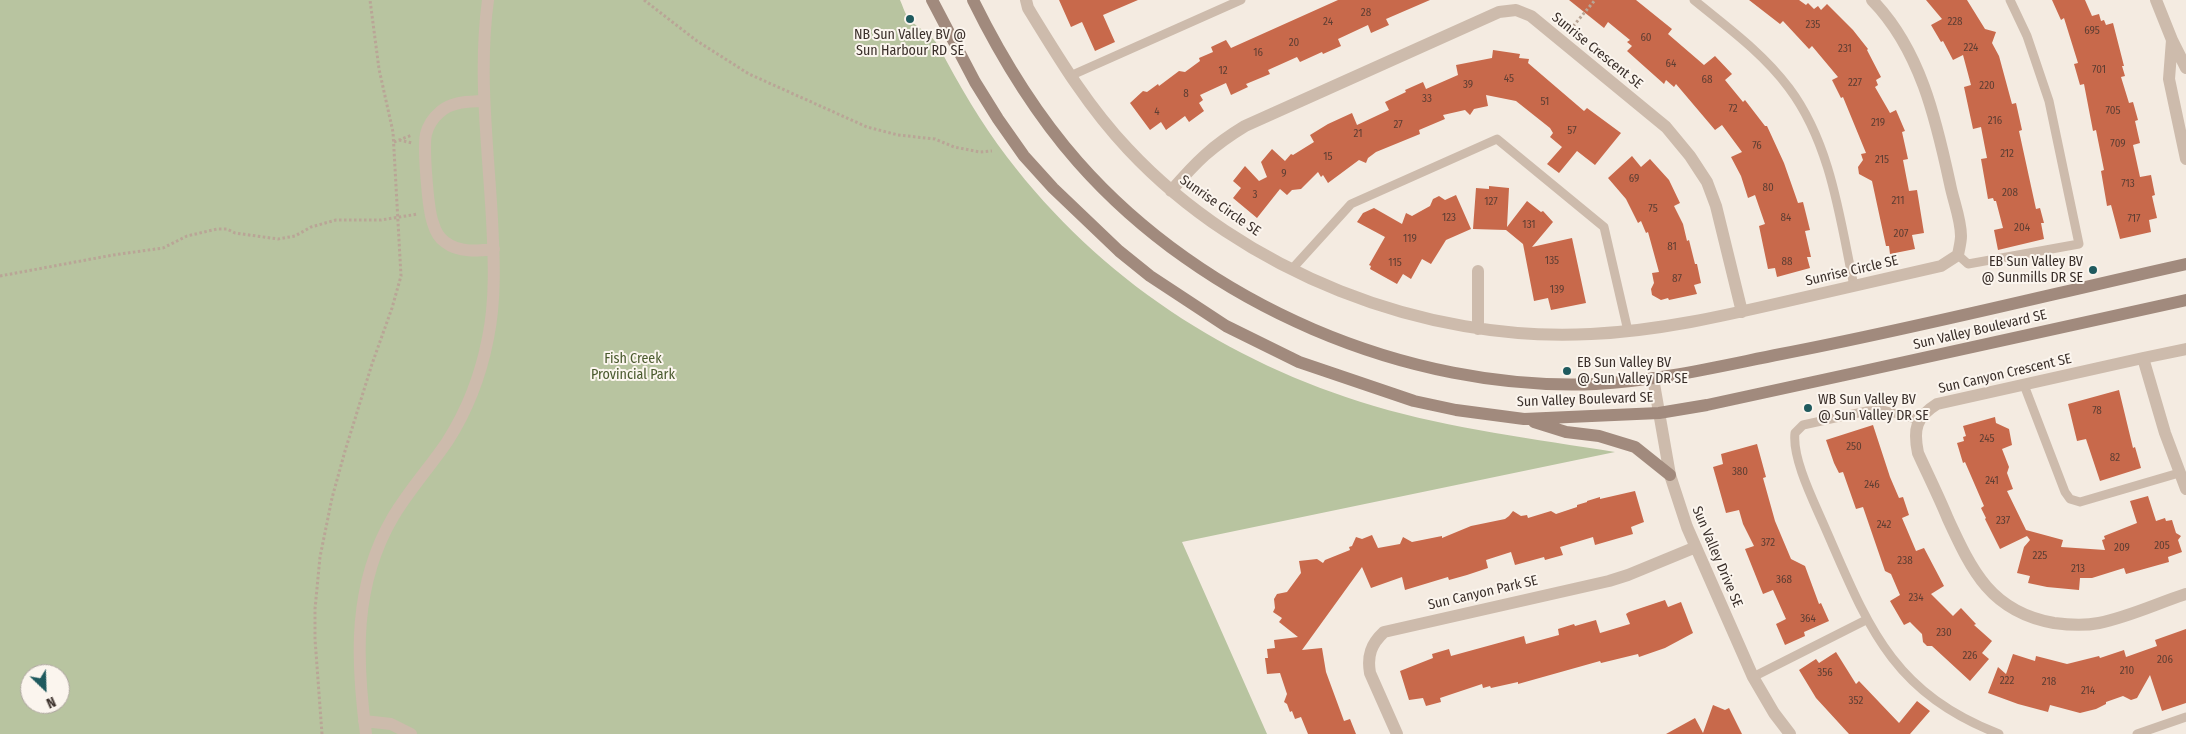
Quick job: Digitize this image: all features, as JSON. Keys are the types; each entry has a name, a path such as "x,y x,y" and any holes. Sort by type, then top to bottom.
{"main road":[{"name":"Sun Valley Boulevard SE","path":"932,0 975,82 1024,156 1083,218 1150,276 1226,326 1299,362 1414,401 1456,410 1524,419 1659,413 1708,405 1812,383 2186,300"},
{"name":"Sun Valley Boulevard SE","path":"974,0 1007,66 1054,133 1080,164 1115,200 1180,255 1215,279 1290,319 1374,352 1454,373 1504,380 1559,384 1597,384 1653,378 1892,332 2186,264"},
{"path":"1524,419 1566,432 1599,436 1635,447 1670,475"}],"street":[{"path":"411,734 391,724 365,728 359,652 361,608 374,556 388,526 454,430 474,387 490,326 494,291 494,250 484,101 483,49 488,0"},
{"name":"Sunrise Circle SE","path":"1026,0 1037,23 1092,107 1126,148 1171,191 1229,234 1292,269 1364,300 1430,319 1478,329 1553,335 1628,331 1699,322 1941,266 1958,255"},
{"path":"1872,0 1906,46 1924,88 1943,151 1961,236 1958,255"},
{"path":"2156,0 2172,40 2186,68"},
{"name":"Sunrise Crescent SE","path":"1171,191 1197,160 1245,126 1499,12 1508,10 1524,13 1531,16 1666,127 1690,156 1707,182 1716,206 1742,312"},
{"path":"2172,40 2169,79 2186,159"},
{"path":"484,101 463,102 449,106 440,112 429,126 425,144 432,222 438,234 450,246 470,251 494,250"},
{"path":"1478,272 1478,329"},
{"name":"Sun Canyon Crescent SE","path":"1919,420 1922,415 1937,404 2186,349"},
{"path":"2143,358 2164,433 2186,489"},
{"name":"Sun Valley Drive SE","path":"1653,378 1670,475 1680,509 1753,677 1774,713 1790,734"},
{"path":"1919,420 1915,433 1918,453 1966,559 1980,580 2005,603 2040,620 2068,625 2087,625 2116,618 2186,594"},
{"name":"Sun Canyon Park SE","path":"1397,734 1370,673 1369,666 1371,650 1384,632 1609,581 1696,547"}],"lane":[{"path":"1070,76 1241,0"},
{"path":"1694,0 1762,58 1789,88 1809,120 1820,145 1831,183 1854,286"},
{"path":"1958,255 1968,264 2079,244 2049,101 2027,36 2010,0"},
{"path":"1292,269 1351,204 1497,139 1604,227 1628,331"},
{"path":"2024,385 2065,492 2070,499 2080,502 2179,473"},
{"path":"1919,420 1883,410 1867,411 1803,426 1795,433 1795,446 1806,484 1866,620 1888,654 1908,678 1933,700 1972,723 1999,734"},
{"path":"1753,677 1866,620"},
{"path":"2137,734 2186,717"}],"path":[{"path":"322,734 315,631 320,557 332,498 345,451 372,364 400,284 401,267 393,132 381,77 370,0"},
{"path":"644,0 703,46 749,74 867,127 898,135 935,140 954,147 980,152 992,152"},
{"path":"1560,41 1595,0"},
{"path":"0,276 113,255 163,248 182,238 213,229 225,229 236,233 281,239 295,236 311,227 336,220 381,220 431,212"}],"green space":[{"name":"Fish Creek Provincial Park","path":"0,0 900,0 910,20 936,43 962,90 988,131 1043,201 1083,241 1125,278 1170,311 1218,340 1268,366 1320,388 1374,406 1463,427 1615,452 1182,542 1267,734 0,734"}],"building":[{"path":"1059,0 1138,0 1103,15 1115,42 1095,51 1082,22 1071,27"},
{"path":"1338,0 1430,0 1386,19 1389,25 1371,33 1368,25 1338,39 1341,46 1323,54 1322,52 1300,62 1297,57 1268,70 1270,74 1246,84 1248,87 1231,95 1226,83 1200,95 1203,100 1199,103 1204,111 1189,122 1185,116 1166,130 1161,122 1150,130 1130,103 1143,91 1147,92 1158,84 1159,86 1179,71 1185,72 1200,61 1199,58 1213,52 1211,47 1226,40 1231,48"},
{"path":"1569,0 1636,0 1672,29 1668,34 1704,65 1715,56 1732,74 1725,80 1743,102 1745,100 1765,126 1767,126 1784,163 1798,203 1803,202 1810,230 1805,231 1811,257 1807,257 1810,268 1777,277 1775,268 1768,269 1759,226 1765,224 1755,195 1748,198 1741,176 1731,157 1742,152 1722,125 1715,130 1676,84 1674,87 1666,80 1664,84 1627,51 1632,46 1627,42 1630,40 1608,22 1604,28"},
{"path":"1749,0 1799,0 1806,5 1808,3 1814,9 1818,6 1821,10 1827,4 1853,30 1868,49 1881,77 1876,80 1878,85 1875,87 1890,113 1896,110 1905,131 1902,132 1908,159 1903,160 1909,191 1917,190 1924,233 1912,235 1915,249 1890,254 1889,246 1886,246 1872,181 1859,174 1858,167 1863,160 1861,154 1866,153 1843,97 1841,98 1832,80 1838,77 1812,46 1809,49 1783,21 1780,24"},
{"path":"1926,0 1967,0 1985,29 1996,32 1992,43 1999,56 2012,104 2016,103 2022,130 2019,131 2036,209 2040,208 2044,223 2041,223 2044,239 1998,250 1994,230 2003,228 1996,201 1993,198 1988,199 1981,159 1987,158 1981,127 1973,129 1964,87 1971,85 1963,55 1953,60 1943,41 1941,42 1931,25 1942,19"},
{"path":"2052,0 2085,0 2092,16 2099,14 2101,21 2104,20 2106,25 2113,23 2124,66 2122,66 2125,76 2121,77 2129,103 2133,102 2138,120 2135,121 2140,143 2133,145 2140,177 2151,175 2155,195 2152,196 2157,218 2149,220 2151,232 2120,239 2111,205 2107,206 2101,171 2104,170 2096,130 2093,131 2084,84 2080,85 2074,64 2078,63 2064,18 2061,20"},
{"path":"1493,50 1520,54 1519,58 1529,59 1528,63 1584,111 1587,108 1621,133 1595,165 1577,151 1559,173 1547,164 1562,147 1550,137 1553,133 1550,128 1516,101 1486,95 1488,106 1474,109 1470,115 1465,110 1443,115 1445,119 1419,130 1420,134 1376,152 1368,158 1366,163 1359,160 1328,183 1323,175 1321,177 1318,172 1301,189 1292,190 1287,195 1280,189 1257,218 1233,198 1241,188 1233,181 1245,166 1259,181 1267,177 1261,162 1272,149 1285,161 1291,154 1293,155 1314,142 1310,135 1328,124 1352,113 1357,125 1389,110 1385,102 1406,92 1405,90 1423,82 1426,89 1458,75 1456,65 1492,58"},
{"path":"1632,156 1641,167 1650,159 1669,180 1680,203 1674,206 1683,224 1687,241 1689,240 1695,264 1697,264 1701,283 1694,285 1697,294 1669,300 1668,298 1661,300 1652,295 1651,289 1654,283 1652,273 1659,272 1648,232 1646,233 1641,221 1638,223 1626,199 1608,178"},
{"path":"1489,186 1509,188 1507,227 1527,201 1541,212 1543,211 1553,222 1532,247 1572,238 1586,303 1551,310 1548,298 1534,301 1523,244 1506,230 1473,229 1476,188 1489,189"},
{"path":"1456,195 1471,229 1446,240 1431,264 1422,259 1411,279 1403,274 1397,284 1370,269 1371,266 1369,265 1385,237 1357,222 1363,213 1374,208 1402,224 1406,213 1412,216 1430,206 1433,199 1439,196 1445,200"},
{"path":"2119,390 2133,448 2135,447 2141,468 2100,481 2086,439 2077,441 2068,404"},
{"path":"1995,417 1996,423 2009,429 2012,445 2002,449 2009,467 2007,473 2013,489 2007,491 2026,530 2063,540 2061,547 2105,550 2102,540 2105,539 2104,536 2137,523 2130,501 2148,496 2156,521 2165,518 2166,521 2172,520 2176,533 2181,536 2178,540 2182,552 2168,557 2169,562 2126,574 2124,568 2092,578 2080,578 2079,590 2028,583 2030,576 2017,573 2024,547 2030,540 2027,536 2000,549 1985,519 1981,508 1984,506 1965,462 1963,463 1957,443 1964,441 1963,437 1966,436 1963,426"},
{"path":"1873,425 1890,477 1899,498 1903,497 1909,515 1902,518 1916,551 1924,548 1944,586 1931,594 1953,616 1961,608 1976,624 1974,625 1992,641 1982,653 1989,659 1970,681 1932,646 1927,646 1923,642 1922,634 1910,622 1904,625 1890,601 1900,595 1891,574 1885,571 1863,507 1856,509 1843,472 1839,473 1834,463 1826,440"},
{"path":"1757,444 1766,477 1763,478 1775,521 1791,559 1805,566 1819,604 1821,603 1829,621 1804,632 1805,636 1785,645 1776,624 1786,619 1773,590 1763,594 1745,549 1754,546 1743,524 1739,510 1726,513 1713,467 1723,464 1721,454"},
{"path":"1635,491 1644,522 1631,527 1633,534 1595,545 1593,537 1560,547 1563,555 1545,560 1544,557 1515,565 1511,552 1486,560 1488,568 1449,580 1448,577 1405,590 1402,577 1371,588 1362,567 1302,650 1322,648 1326,672 1344,721 1350,719 1356,734 1308,734 1301,717 1295,719 1292,711 1290,712 1287,704 1284,702 1287,694 1280,673 1267,674 1265,658 1268,658 1267,649 1275,648 1274,640 1298,637 1279,622 1282,618 1273,612 1275,608 1274,599 1277,594 1287,592 1301,573 1299,561 1317,559 1323,563 1325,560 1350,550 1349,547 1352,546 1356,537 1362,539 1372,535 1378,548 1400,544 1403,537 1412,542 1442,536 1442,538 1471,526 1505,519 1513,511 1521,516 1527,515 1528,518 1551,511 1556,514 1600,497 1600,499"},
{"path":"1665,600 1668,607 1681,602 1693,633 1665,648 1639,657 1638,654 1601,663 1600,661 1518,684 1518,682 1483,688 1482,684 1440,698 1441,702 1426,706 1423,698 1409,700 1400,671 1433,658 1432,654 1449,649 1451,656 1524,636 1526,644 1559,635 1558,629 1596,620 1600,633 1630,624 1626,614 1629,612"},
{"path":"2186,629 2186,703 2162,711 2150,675 2137,698 2131,700 2123,696 2106,702 2106,704 2096,709 2080,713 2050,705 2048,712 1988,693 1998,667 2006,674 2013,654 2035,661 2036,656 2067,664 2099,656 2100,658 2124,650 2126,657 2157,646 2155,640"},
{"path":"1836,652 1856,684 1859,681 1899,723 1917,701 1930,711 1910,734 1849,734 1816,698 1799,670 1816,659 1819,663"},
{"path":"1713,705 1725,710 1729,708 1742,734 1666,734 1695,718 1703,733"}],"place":[{"name":"NB Sun Valley BV @ Sun Harbour RD SE","path":"910,19"},
{"name":"EB Sun Valley BV @ Sunmills DR SE","path":"2093,270"},
{"name":"EB Sun Valley BV @ Sun Valley DR SE","path":"1567,371"},
{"name":"WB Sun Valley BV @ Sun Valley DR SE","path":"1808,408"}]}
